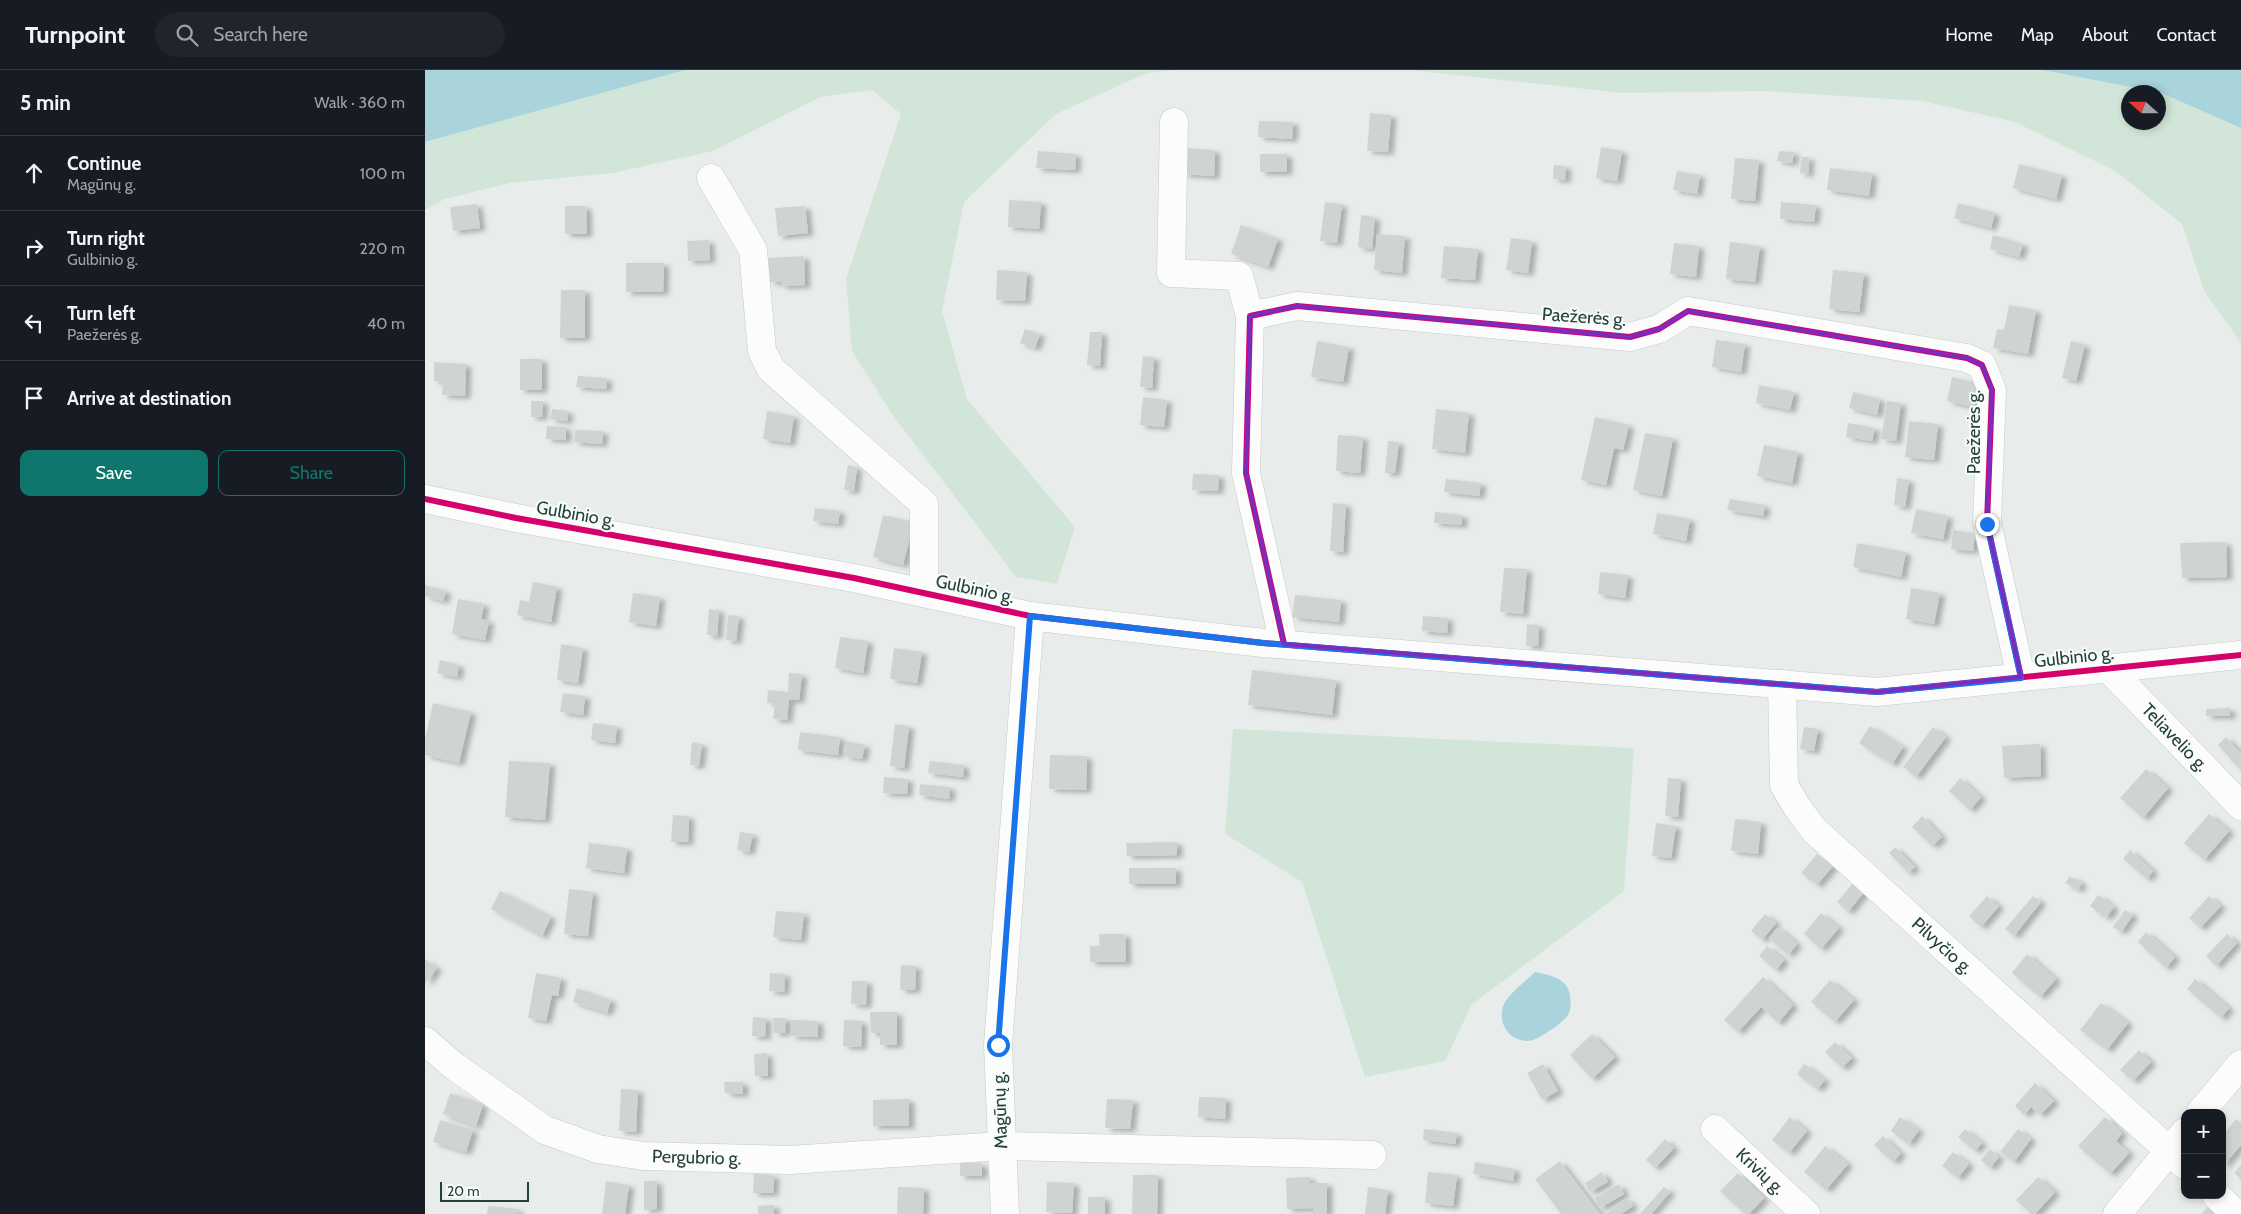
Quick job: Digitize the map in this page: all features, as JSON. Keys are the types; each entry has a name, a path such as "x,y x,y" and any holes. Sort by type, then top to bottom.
{"street":[{"path":"1174,122 1171,273 1239,276 1250,316 1246,473 1284,644"},
{"path":"711,178 753,250 762,350 771,369 924,504 923,593"},
{"name":"Paežerės g.","path":"1250,316 1297,306 1629,337 1659,329 1687,311 1967,358 1982,365 1992,390 1987,524 2021,678"},
{"name":"Gulbinio g.","path":"425,499 516,518 854,578 1030,616 1284,644 1877,692 2241,655"},
{"name":"Magūnų g.","path":"1005,1214 998,1045 1030,616"},
{"name":"Teliavelio g.","path":"2109,669 2241,806"},
{"name":"Pilvyčio g.","path":"1783,684 1784,785 1814,830 2180,1149"},
{"name":"Pergubrio g.","path":"425,1041 454,1066 545,1130 598,1149 643,1156 790,1160 1001,1146 1373,1155"},
{"path":"2204,1109 2241,1064"},
{"name":"Krivių g.","path":"1715,1129 1806,1214"},
{"path":"2117,1214 2180,1149"},
{"path":"2220,1199 2236,1214"}],"highlighted area":[{"path":"1297,306 1630,337 1659,329 1688,311 1967,358 1982,365 1992,390 1987,523 2021,677 1877,692 1284,644 1246,473 1250,316"}],"green space":[{"path":"685,70 1176,70 1147,73 1056,114 964,202 942,311 967,399 1075,527 1057,584 1016,577 892,414 852,351 846,279 901,114 872,90 820,97 713,151 613,173 510,183 445,199 425,210 425,142"},
{"path":"1410,70 2043,70 2121,85 2121,130 2166,130 2166,95 2241,128 2241,343 2204,291 2182,224 2115,171 2015,122 1922,101 1763,91 1622,93"},
{"path":"1233,729 1634,748 1624,891 1472,1004 1445,1061 1365,1077 1302,882 1225,834"}],"water":[{"path":"425,70 685,70 425,142"},
{"path":"2043,70 2241,70 2241,128 2166,95 2166,85 2121,85"},
{"path":"1535,972 1557,978 1566,985 1569,990 1570,1008 1565,1018 1543,1035 1527,1041 1520,1040 1508,1033 1505,1028 1502,1022 1503,1009 1508,998"}],"building":[{"path":"1370,113 1391,115 1388,152 1367,151"},
{"path":"1259,121 1293,122 1292,139 1258,137"},
{"path":"1601,147 1622,151 1617,181 1596,178"},
{"path":"1185,148 1215,150 1214,176 1183,174"},
{"path":"1038,151 1076,154 1075,170 1036,168"},
{"path":"1779,151 1794,152 1792,163 1777,161"},
{"path":"1260,154 1287,154 1287,172 1260,172"},
{"path":"1802,157 1809,157 1808,174 1800,173"},
{"path":"1735,158 1759,160 1755,201 1731,199"},
{"path":"2019,164 2062,175 2056,199 2013,188"},
{"path":"1554,165 1566,166 1565,180 1553,179"},
{"path":"1830,168 1872,173 1869,196 1827,190"},
{"path":"1677,171 1700,175 1697,194 1673,190"},
{"path":"1009,200 1041,202 1039,229 1008,227"},
{"path":"1325,202 1342,204 1337,243 1320,241"},
{"path":"1781,202 1816,205 1814,222 1780,219"},
{"path":"1958,203 1995,213 1991,228 1954,218"},
{"path":"477,204 480,228 453,231 450,207"},
{"path":"565,206 586,206 587,234 565,234"},
{"path":"805,206 808,233 778,236 775,208"},
{"path":"1361,215 1375,217 1372,249 1358,247"},
{"path":"1241,225 1278,239 1268,267 1231,254"},
{"path":"1377,234 1405,236 1402,273 1374,270"},
{"path":"1993,235 2023,244 2019,257 1990,249"},
{"path":"1511,238 1532,241 1528,273 1506,270"},
{"path":"709,240 710,260 688,261 687,241"},
{"path":"1730,242 1760,246 1755,282 1726,279"},
{"path":"1674,243 1699,246 1696,277 1670,274"},
{"path":"1444,246 1478,249 1475,280 1441,278"},
{"path":"804,256 805,285 781,286 781,282 770,282 768,258"},
{"path":"626,263 664,263 663,292 626,292"},
{"path":"997,270 1027,272 1025,301 996,300"},
{"path":"1833,270 1864,273 1859,312 1829,309"},
{"path":"561,290 585,290 585,338 560,338"},
{"path":"2009,305 2036,310 2028,354 1993,348 1997,329 2004,330"},
{"path":"1025,329 1040,334 1035,348 1020,343"},
{"path":"1090,332 1102,332 1100,366 1087,365"},
{"path":"1716,340 1745,344 1741,372 1712,367"},
{"path":"1317,341 1349,347 1343,382 1311,377"},
{"path":"2071,341 2085,345 2076,381 2062,378"},
{"path":"1143,356 1154,357 1152,388 1140,387"},
{"path":"520,359 542,359 542,390 520,390"},
{"path":"434,362 466,364 465,396 442,395 443,382 434,381"},
{"path":"578,376 607,378 606,389 576,387"},
{"path":"1952,377 1979,383 1974,407 1947,401"},
{"path":"1759,385 1794,392 1790,410 1756,403"},
{"path":"1853,392 1880,399 1877,415 1849,408"},
{"path":"1143,397 1167,400 1164,427 1140,425"},
{"path":"531,401 543,401 542,417 531,417"},
{"path":"1887,401 1901,403 1896,441 1881,439"},
{"path":"552,409 568,411 567,421 550,419"},
{"path":"1436,409 1469,413 1465,453 1432,449"},
{"path":"767,411 794,416 790,443 763,439"},
{"path":"1595,417 1629,425 1623,450 1614,448 1606,485 1581,480"},
{"path":"1909,421 1938,424 1934,460 1905,457"},
{"path":"1848,423 1875,428 1872,441 1846,437"},
{"path":"547,426 566,427 566,440 546,439"},
{"path":"575,430 603,431 602,444 574,442"},
{"path":"1645,433 1673,438 1662,496 1633,490"},
{"path":"1338,435 1363,437 1360,473 1336,471"},
{"path":"1388,441 1399,442 1395,473 1385,473"},
{"path":"1764,445 1798,452 1792,483 1757,476"},
{"path":"848,465 857,467 854,491 844,490"},
{"path":"1193,474 1219,475 1218,491 1192,490"},
{"path":"1897,478 1909,480 1905,507 1894,505"},
{"path":"1446,479 1481,483 1479,496 1444,492"},
{"path":"1730,499 1765,505 1763,516 1727,510"},
{"path":"1333,503 1346,504 1343,552 1330,551"},
{"path":"815,508 840,511 838,524 813,521"},
{"path":"1916,509 1948,516 1943,539 1911,533"},
{"path":"1435,512 1462,515 1462,525 1434,523"},
{"path":"1657,513 1690,519 1686,541 1653,534"},
{"path":"883,515 914,522 903,565 873,557"},
{"path":"1953,530 1975,533 1973,551 1951,549"},
{"path":"2226,542 2227,577 2182,578 2180,543"},
{"path":"1857,543 1906,552 1901,577 1853,567"},
{"path":"1504,568 1527,569 1523,614 1500,612"},
{"path":"1600,572 1628,575 1625,598 1598,594"},
{"path":"533,582 557,587 551,622 517,615 520,600 529,602"},
{"path":"425,585 446,591 443,601 425,596"},
{"path":"1911,588 1940,593 1934,624 1906,619"},
{"path":"633,593 660,597 656,626 629,622"},
{"path":"1295,595 1341,600 1339,622 1292,617"},
{"path":"458,599 484,604 481,619 489,621 485,640 452,634"},
{"path":"709,609 719,610 717,636 707,635"},
{"path":"728,615 739,616 736,641 726,640"},
{"path":"1423,616 1448,618 1447,633 1422,631"},
{"path":"1527,624 1539,625 1538,646 1526,646"},
{"path":"840,637 868,641 863,673 835,668"},
{"path":"561,644 583,648 578,683 557,680"},
{"path":"894,648 922,652 917,683 890,679"},
{"path":"440,660 459,665 457,677 437,673"},
{"path":"1252,670 1336,680 1332,715 1248,705"},
{"path":"789,673 802,674 799,700 789,700 787,720 773,719 775,704 767,703 768,690 788,692"},
{"path":"563,693 585,696 583,715 560,712"},
{"path":"433,703 471,712 459,763 425,755 425,739"},
{"path":"2230,708 2230,716 2206,716 2206,709"},
{"path":"593,723 617,726 615,743 591,740"},
{"path":"895,724 909,726 904,768 890,766"},
{"path":"1870,726 1903,747 1892,764 1859,743"},
{"path":"1804,727 1818,729 1814,751 1800,749"},
{"path":"1933,727 1946,737 1916,777 1903,767"},
{"path":"800,732 840,737 838,755 798,750"},
{"path":"2226,737 2241,754 2241,771 2218,745"},
{"path":"846,741 865,745 862,759 844,756"},
{"path":"692,742 702,744 699,766 690,765"},
{"path":"2040,744 2041,776 2004,778 2002,746"},
{"path":"1050,755 1087,756 1086,790 1049,789"},
{"path":"509,761 550,763 545,820 505,817"},
{"path":"930,761 964,765 963,777 928,773"},
{"path":"2146,769 2168,788 2143,818 2120,798"},
{"path":"884,777 908,779 907,794 883,793"},
{"path":"1668,778 1681,779 1678,817 1665,816"},
{"path":"1960,778 1981,797 1970,810 1949,791"},
{"path":"920,784 950,787 949,799 919,795"},
{"path":"2209,814 2229,831 2204,860 2184,843"},
{"path":"673,815 689,816 688,842 671,842"},
{"path":"1922,816 1942,837 1932,846 1912,827"},
{"path":"1735,819 1761,822 1758,854 1731,851"},
{"path":"1656,823 1676,826 1671,858 1652,856"},
{"path":"740,832 753,834 749,852 737,850"},
{"path":"1177,842 1177,855 1127,856 1126,843"},
{"path":"589,843 627,848 624,873 586,868"},
{"path":"1895,847 1915,867 1908,873 1889,853"},
{"path":"2130,850 2153,871 2147,879 2123,859"},
{"path":"1817,854 1833,866 1817,885 1801,873"},
{"path":"1129,868 1176,868 1176,884 1129,884"},
{"path":"2070,876 2082,883 2078,890 2065,883"},
{"path":"1854,882 1865,891 1848,912 1837,902"},
{"path":"569,889 593,892 588,936 564,934"},
{"path":"500,891 551,917 542,936 491,909"},
{"path":"2098,895 2114,907 2106,918 2090,906"},
{"path":"1987,896 1999,906 1981,927 1969,916"},
{"path":"2033,896 2041,902 2014,936 2005,929"},
{"path":"2209,896 2221,906 2200,928 2189,918"},
{"path":"2125,910 2133,915 2121,932 2113,927"},
{"path":"776,911 804,913 801,940 773,937"},
{"path":"1821,913 1839,928 1821,949 1804,934"},
{"path":"1765,914 1776,923 1762,940 1751,931"},
{"path":"1778,927 1797,944 1788,955 1769,938"},
{"path":"2146,932 2175,957 2166,968 2138,942"},
{"path":"1099,934 1125,934 1126,962 1090,962 1090,946 1100,946"},
{"path":"2227,934 2237,943 2216,966 2206,956"},
{"path":"1767,946 1784,960 1776,970 1759,956"},
{"path":"2027,954 2056,979 2040,997 2012,973"},
{"path":"425,959 437,968 425,984"},
{"path":"901,965 916,966 915,990 900,990"},
{"path":"536,973 561,978 558,996 552,995 546,1021 528,1018"},
{"path":"770,973 785,974 784,992 769,991"},
{"path":"1763,977 1793,1005 1778,1023 1761,1007 1738,1032 1724,1020"},
{"path":"2195,979 2229,1008 2221,1018 2187,989"},
{"path":"1830,980 1854,1000 1835,1022 1811,1002"},
{"path":"852,981 867,981 866,1005 851,1004"},
{"path":"577,988 611,1000 607,1013 573,1002"},
{"path":"2101,1003 2128,1023 2107,1050 2080,1030"},
{"path":"870,1012 897,1012 897,1045 880,1045 880,1033 871,1033"},
{"path":"753,1017 766,1018 765,1037 752,1036"},
{"path":"773,1018 786,1018 785,1033 774,1033"},
{"path":"791,1020 818,1021 818,1037 791,1036"},
{"path":"844,1020 862,1021 861,1047 843,1046"},
{"path":"1592,1034 1615,1057 1592,1079 1570,1055"},
{"path":"1835,1042 1852,1058 1842,1068 1825,1052"},
{"path":"2139,1050 2151,1062 2133,1081 2120,1070"},
{"path":"767,1053 768,1076 755,1076 754,1054"},
{"path":"1543,1064 1558,1091 1542,1100 1527,1073"},
{"path":"1804,1064 1825,1080 1817,1089 1797,1074"},
{"path":"724,1082 743,1082 743,1094 725,1093"},
{"path":"2035,1083 2054,1101 2040,1115 2031,1107 2024,1115 2015,1106"},
{"path":"621,1089 638,1090 636,1132 619,1131"},
{"path":"450,1093 483,1104 476,1126 443,1114"},
{"path":"1199,1097 1226,1098 1225,1119 1198,1117"},
{"path":"909,1099 909,1126 873,1126 873,1100"},
{"path":"1107,1099 1133,1100 1130,1129 1105,1128"},
{"path":"1790,1117 1807,1131 1789,1153 1772,1140"},
{"path":"1900,1117 1919,1130 1909,1144 1891,1131"},
{"path":"2105,1117 2122,1133 2116,1141 2129,1153 2110,1174 2078,1146"},
{"path":"2236,1119 2241,1123 2241,1145 2226,1163 2226,1154 2226,1131"},
{"path":"440,1120 473,1130 466,1152 433,1142"},
{"path":"1424,1129 1457,1133 1455,1144 1423,1140"},
{"path":"1965,1129 1982,1143 1975,1151 1958,1137"},
{"path":"2018,1129 2031,1139 2014,1162 2000,1152"},
{"path":"1883,1136 1901,1153 1893,1162 1874,1145"},
{"path":"1665,1139 1674,1148 1655,1168 1646,1160"},
{"path":"1825,1146 1848,1164 1826,1190 1804,1172"},
{"path":"1990,1149 1999,1157 1990,1168 1981,1160"},
{"path":"1953,1152 1969,1164 1958,1178 1942,1166"},
{"path":"1560,1161 1600,1214 1561,1214 1535,1179"},
{"path":"1475,1162 1515,1169 1513,1181 1473,1174"},
{"path":"960,1163 982,1163 982,1176 960,1176"},
{"path":"2241,1165 2241,1179 2234,1173"},
{"path":"1428,1172 1457,1175 1453,1206 1425,1203"},
{"path":"1602,1172 1608,1182 1590,1192 1585,1183"},
{"path":"1738,1173 1764,1198 1749,1214 1745,1214 1720,1191"},
{"path":"754,1174 774,1175 773,1193 753,1193"},
{"path":"1133,1175 1158,1175 1157,1214 1132,1214"},
{"path":"1310,1177 1310,1183 1327,1183 1327,1214 1313,1214 1313,1208 1287,1209 1286,1178"},
{"path":"2038,1177 2055,1192 2035,1214 2031,1214 2016,1200"},
{"path":"606,1181 629,1185 625,1214 602,1214"},
{"path":"644,1181 657,1181 657,1209 644,1210"},
{"path":"1047,1182 1074,1183 1072,1213 1046,1212"},
{"path":"1619,1184 1624,1194 1600,1208 1595,1198"},
{"path":"898,1187 924,1188 923,1214 897,1214"},
{"path":"1368,1187 1388,1190 1385,1214 1365,1214"},
{"path":"1664,1187 1670,1192 1651,1214 1640,1214"},
{"path":"1088,1197 1105,1197 1105,1214 1088,1214"},
{"path":"1627,1198 1633,1206 1621,1214 1605,1214"},
{"path":"774,1205 774,1214 758,1214 758,1206"},
{"path":"488,1206 518,1209 518,1214 487,1214"},
{"path":"2209,1206 2217,1214 2201,1214"}],"cycle path":[{"path":"1284,644 1246,473 1250,316 1297,306 1630,337 1659,329 1688,311 1967,358 1982,365 1992,390 1987,523 2021,677"},
{"path":"425,499 516,518 854,578 1030,616 1263,643 1877,692 2241,655"}],"route":[{"path":"998,1045 1030,616 1263,643 1877,692 2021,678 1987,524"}]}
